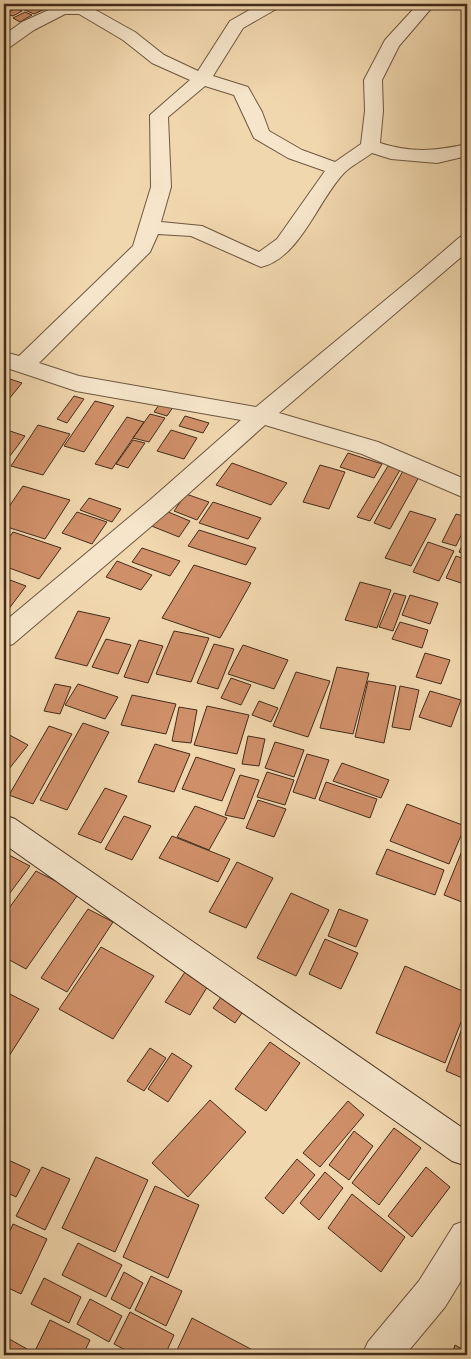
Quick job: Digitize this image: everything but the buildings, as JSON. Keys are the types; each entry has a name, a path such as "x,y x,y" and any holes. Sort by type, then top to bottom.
{"street":[{"path":"272,4 236,26 202,79 159,115 161,187 143,248 13,362 76,384 261,416 370,448 467,490"},
{"path":"149,227 195,230 261,261 284,243 337,169 370,146 374,111 373,80 391,44 427,4"},
{"path":"4,43 28,26 62,9 84,6 129,36 158,59 202,79 241,91 253,112 261,134 295,154 337,169"},
{"path":"370,146 392,153 437,157 467,150"},
{"path":"4,637 467,241"},
{"path":"4,828 467,1149"},
{"path":"381,1355 464,1256"}]}
